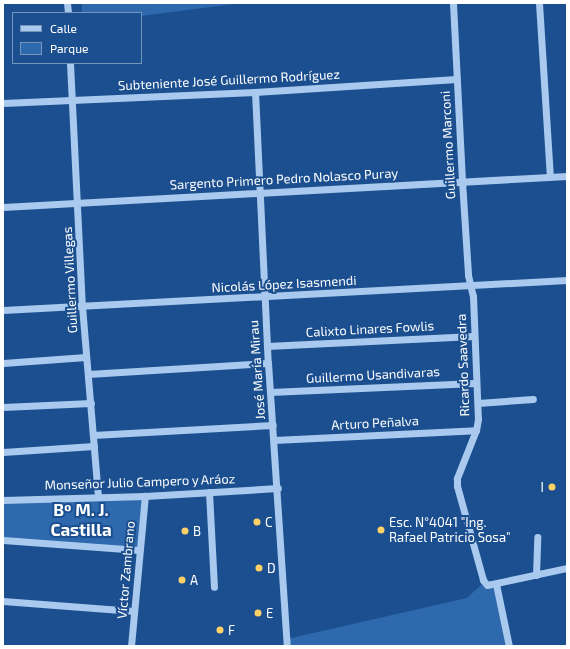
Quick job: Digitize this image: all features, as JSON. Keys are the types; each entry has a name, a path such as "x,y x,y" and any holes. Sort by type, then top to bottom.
{"street":[{"name":"Guillermo Marconi","path":"453,3 469,285"},
{"path":"539,3 550,177"},
{"name":"Guillermo Villegas","path":"70,64 82,306 98,496"},
{"name":"Subteniente José Guillermo Rodríguez","path":"3,103 255,92 457,79"},
{"name":"José María Mirau","path":"255,92 261,192 267,346 278,488 287,646"},
{"name":"Sargento Primero Pedro Nolasco Puray","path":"3,207 462,180 567,176"},
{"name":"Nicolás López Isasmendi","path":"3,310 567,280"},
{"name":"Ricardo Saavedra","path":"469,285 473,296 478,403 476,430 457,478 457,486 483,580 487,585 496,584"},
{"name":"Calixto Linares Fowlis","path":"267,346 474,336"},
{"path":"3,363 86,357"},
{"path":"88,374 268,363"},
{"name":"Guillermo Usandivaras","path":"270,392 476,383"},
{"path":"478,403 533,398"},
{"path":"3,407 91,403"},
{"path":"94,435 273,425"},
{"name":"Arturo Peñalva","path":"274,440 476,430"},
{"path":"3,452 94,446"},
{"name":"Monseñor Julio Campero y Aráoz","path":"3,500 98,496 145,496 278,488"},
{"path":"209,492 214,587"},
{"name":"Víctor Zambrano","path":"131,646 145,496"},
{"path":"536,575 537,537"},
{"path":"3,540 139,550"},
{"path":"509,646 496,584 567,568"},
{"path":"3,601 134,611"}],"green space":[{"path":"82,3 242,3 142,16 142,12 82,12"},
{"path":"145,496 139,550 3,540 3,500"},
{"path":"482,584 496,584 509,646 287,646 287,639 467,598"}],"place":[{"name":"I","path":"552,487"},
{"name":"C","path":"257,522"},
{"name":"Esc. N°4041 \"Ing. Rafael Patricio Sosa\"","path":"381,530"},
{"name":"B","path":"185,531"},
{"name":"D","path":"259,568"},
{"name":"A","path":"182,580"},
{"name":"E","path":"258,613"},
{"name":"F","path":"220,630"}],"district":[{"name":"Bº M. J. Castilla","path":"81,520"}]}
